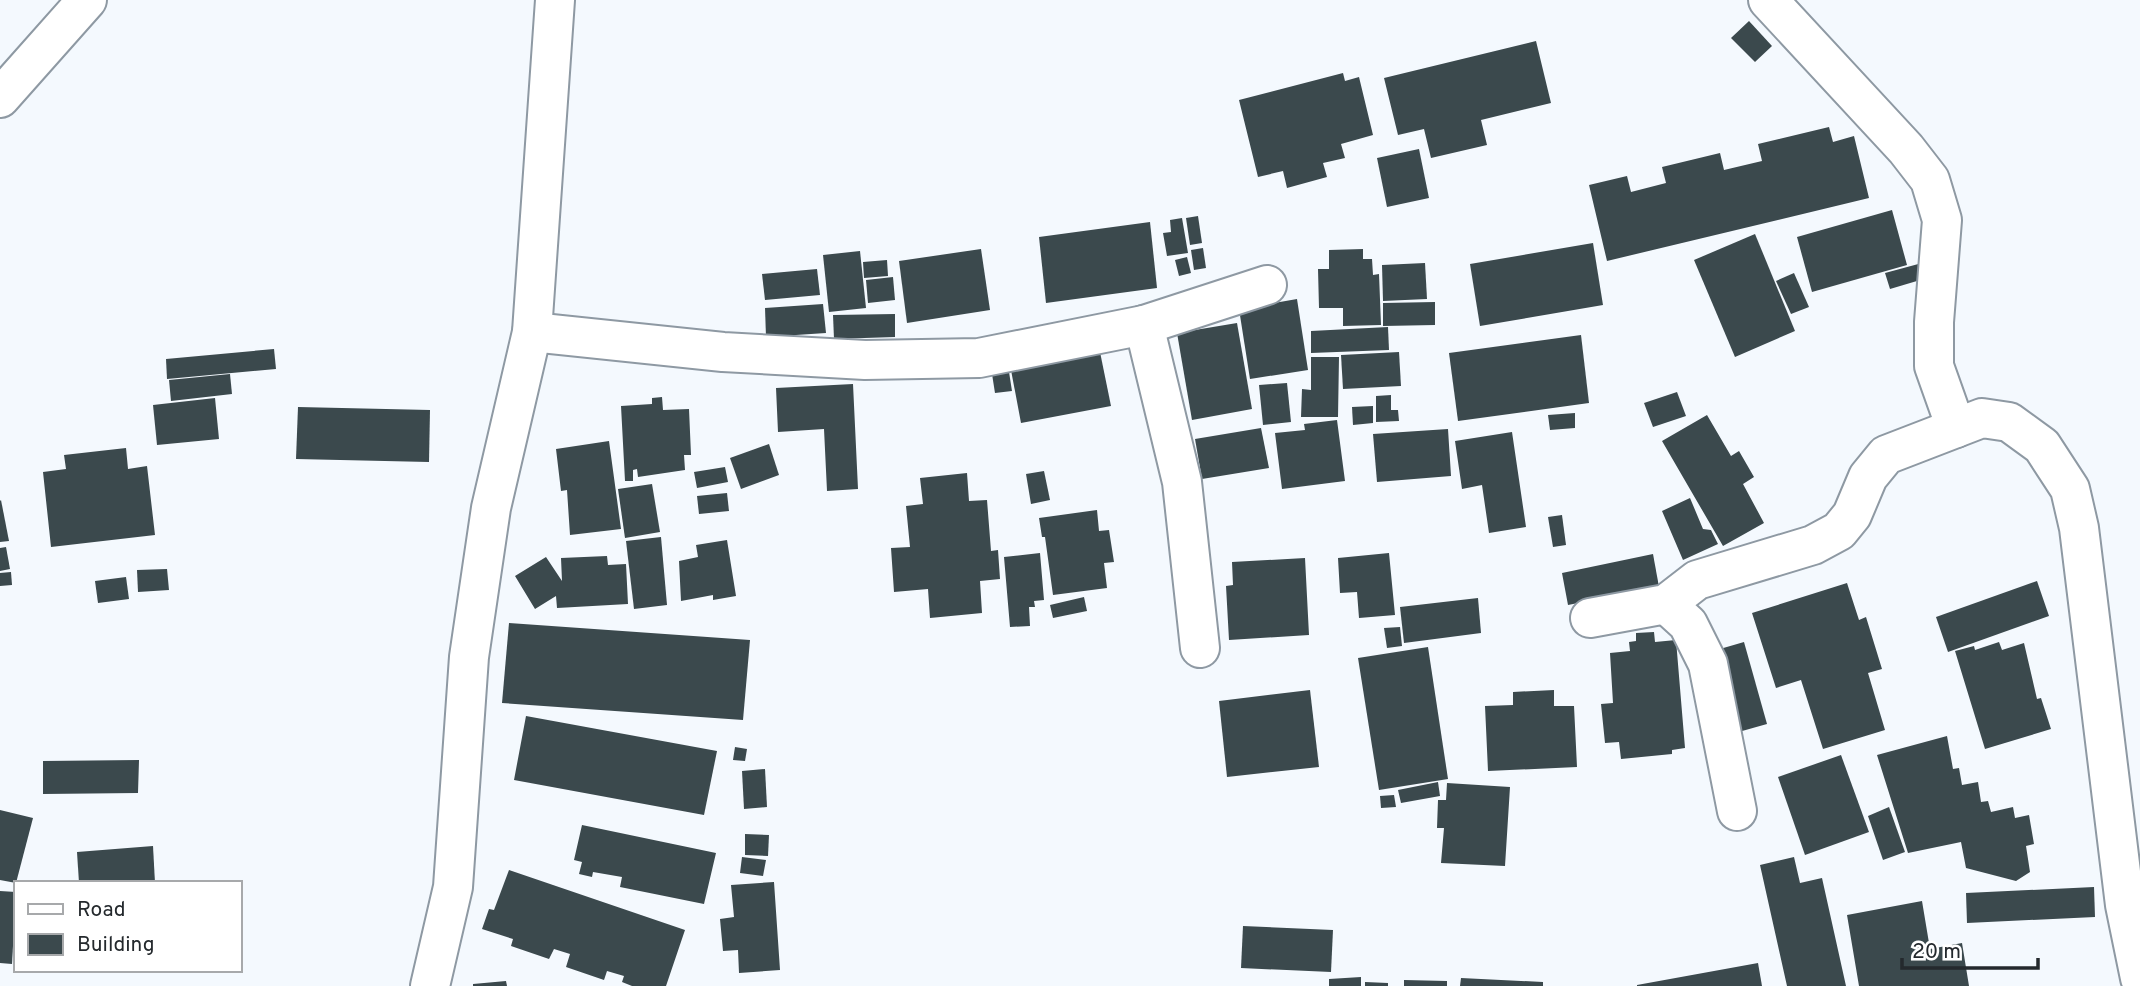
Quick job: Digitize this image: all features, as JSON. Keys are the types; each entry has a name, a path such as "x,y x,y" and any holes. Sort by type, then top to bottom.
{"street":[{"path":"0,98 18,74 87,0"},
{"path":"430,986 453,887 469,657 491,508 531,332 555,0"},
{"path":"1768,0 1906,149 1930,180 1942,220 1934,322 1934,366 1956,428"},
{"path":"531,332 723,352 865,360 979,358 1144,325 1267,285"},
{"path":"1144,325 1182,482 1200,648"},
{"path":"1590,618 1666,604 1697,580 1813,545 1839,531 1852,515 1868,477 1886,455 1982,418 2009,422 2042,446 2070,489 2079,528 2125,905 2140,978"},
{"path":"1666,604 1688,624 1708,664 1737,811"}],"building":[{"path":"1749,21 1772,46 1755,62 1731,38"},
{"path":"1536,41 1551,103 1481,120 1487,145 1431,158 1424,129 1398,135 1384,78"},
{"path":"1343,73 1345,81 1359,77 1373,135 1341,144 1345,158 1323,163 1327,177 1287,188 1283,171 1258,177 1239,100"},
{"path":"1829,127 1833,142 1854,136 1869,198 1607,261 1589,185 1627,176 1631,192 1666,183 1662,167 1720,153 1724,170 1762,161 1758,144"},
{"path":"1419,149 1429,198 1387,207 1377,158"},
{"path":"1892,210 1907,265 1812,292 1797,237"},
{"path":"1198,216 1202,243 1190,245 1186,218"},
{"path":"1182,218 1188,253 1167,256 1163,233 1171,232 1170,220"},
{"path":"1150,222 1157,288 1046,303 1039,237"},
{"path":"1755,234 1795,331 1735,357 1694,260"},
{"path":"1593,243 1603,305 1480,326 1470,264"},
{"path":"1203,248 1206,268 1194,270 1191,250"},
{"path":"981,249 990,310 907,323 899,261"},
{"path":"1363,249 1363,259 1372,259 1373,275 1379,274 1381,325 1343,326 1343,308 1319,308 1318,269 1329,269 1329,250"},
{"path":"860,251 866,308 829,312 823,255"},
{"path":"1187,257 1191,273 1179,276 1175,260"},
{"path":"887,260 888,276 864,278 863,262"},
{"path":"1425,263 1427,299 1383,301 1382,265"},
{"path":"1922,263 1927,278 1890,289 1885,273"},
{"path":"817,269 820,295 765,300 762,274"},
{"path":"1794,273 1809,307 1791,314 1776,281"},
{"path":"893,277 895,300 868,303 866,280"},
{"path":"1297,299 1308,370 1250,379 1239,309"},
{"path":"1435,302 1435,325 1383,326 1383,303"},
{"path":"823,304 826,333 766,337 765,308"},
{"path":"895,314 895,337 834,339 833,315"},
{"path":"1237,323 1252,409 1192,420 1177,333"},
{"path":"1388,327 1389,350 1311,353 1311,331"},
{"path":"1581,335 1589,403 1458,421 1449,353"},
{"path":"274,349 276,369 167,379 166,359"},
{"path":"1100,352 1111,406 1021,423 1011,370"},
{"path":"1399,352 1401,386 1343,389 1341,355"},
{"path":"1311,357 1339,357 1338,417 1301,417 1302,389 1311,390"},
{"path":"1009,372 1012,391 995,393 992,374"},
{"path":"230,374 232,394 171,401 169,380"},
{"path":"1287,383 1291,422 1263,425 1259,385"},
{"path":"853,384 858,489 827,491 824,429 778,432 776,388"},
{"path":"1677,392 1686,416 1653,427 1644,403"},
{"path":"1391,395 1391,410 1398,410 1399,421 1376,422 1376,396"},
{"path":"662,397 663,410 689,409 691,455 684,455 685,470 638,477 637,469 633,470 633,481 625,481 621,406 652,404 652,398"},
{"path":"215,398 219,439 157,445 153,405"},
{"path":"1373,406 1373,423 1353,425 1352,407"},
{"path":"298,407 430,410 429,462 296,459"},
{"path":"1575,413 1575,428 1550,430 1548,415"},
{"path":"1707,415 1731,456 1739,451 1754,477 1743,484 1764,523 1723,546 1662,441"},
{"path":"1337,420 1345,481 1282,489 1275,433 1305,430 1304,424"},
{"path":"1261,428 1269,468 1202,479 1195,439"},
{"path":"1448,429 1451,476 1377,482 1373,434"},
{"path":"1512,432 1526,527 1489,533 1482,485 1462,489 1455,441"},
{"path":"609,441 621,529 570,535 567,490 561,491 556,449"},
{"path":"769,444 779,475 741,489 730,458"},
{"path":"126,448 128,469 147,466 155,535 51,547 43,472 66,469 64,455"},
{"path":"725,467 728,482 697,488 694,472"},
{"path":"1044,471 1050,500 1031,504 1026,474"},
{"path":"967,473 969,501 987,500 991,551 998,550 1000,579 980,581 982,613 930,618 928,589 894,592 891,548 910,547 906,506 923,504 920,478"},
{"path":"652,484 660,532 625,538 618,489"},
{"path":"727,493 729,511 699,514 697,496"},
{"path":"1690,498 1703,529 1711,530 1718,544 1683,560 1662,511"},
{"path":"0,501 9,541 0,542"},
{"path":"1097,510 1099,531 1109,530 1114,562 1104,563 1107,588 1053,595 1045,537 1042,537 1039,518"},
{"path":"1562,515 1566,545 1553,547 1548,517"},
{"path":"661,537 667,605 634,609 626,541"},
{"path":"727,540 736,596 713,600 713,595 681,601 679,561 698,557 696,545"},
{"path":"6,547 10,569 0,571 0,548"},
{"path":"1040,553 1044,600 1034,601 1035,607 1029,607 1030,626 1010,627 1004,557"},
{"path":"1389,553 1395,615 1359,618 1357,592 1340,593 1338,558"},
{"path":"1653,554 1659,587 1568,605 1562,573"},
{"path":"607,556 608,565 626,564 628,604 557,608 556,596 535,609 515,576 546,557 562,581 561,558"},
{"path":"1305,558 1309,635 1229,640 1226,586 1233,585 1232,562"},
{"path":"167,569 169,590 138,592 137,570"},
{"path":"11,572 12,585 0,586 0,573"},
{"path":"126,577 129,599 98,603 95,581"},
{"path":"2037,581 2049,616 1948,652 1936,617"},
{"path":"1847,583 1859,620 1866,617 1882,669 1868,673 1885,730 1823,749 1801,680 1776,688 1752,613"},
{"path":"1084,597 1087,611 1053,618 1050,605"},
{"path":"1478,598 1481,633 1404,643 1400,607"},
{"path":"509,623 750,640 743,720 502,703"},
{"path":"1400,627 1402,646 1387,648 1384,628"},
{"path":"1654,632 1655,642 1676,640 1685,748 1672,750 1672,754 1621,759 1619,742 1605,743 1601,704 1613,703 1610,653 1630,651 1629,642 1636,641 1636,633"},
{"path":"1744,642 1767,724 1735,733 1713,651"},
{"path":"1999,642 2002,650 2024,643 2037,699 2041,698 2051,729 1985,749 1955,651 1974,646 1975,650"},
{"path":"1428,647 1448,779 1379,790 1358,658"},
{"path":"1310,690 1319,767 1227,777 1219,701"},
{"path":"1554,690 1554,706 1574,706 1577,767 1488,771 1485,706 1513,705 1513,692"},
{"path":"526,716 717,751 704,815 514,780"},
{"path":"1947,736 1953,769 1959,768 1962,785 1978,782 1981,802 1988,801 1991,812 2013,807 2015,818 2029,815 2034,844 2026,846 2030,872 2016,881 1966,868 1961,842 1908,853 1877,755"},
{"path":"735,747 747,749 745,761 733,760"},
{"path":"1841,755 1869,832 1805,855 1778,777"},
{"path":"139,760 138,793 43,794 43,761"},
{"path":"765,769 767,807 744,809 742,771"},
{"path":"1438,782 1440,796 1401,803 1398,790"},
{"path":"1447,783 1510,787 1505,866 1441,863 1444,828 1437,828 1438,800 1446,800"},
{"path":"1394,795 1396,807 1381,808 1380,796"},
{"path":"1889,807 1905,852 1883,860 1868,816"},
{"path":"0,810 33,818 17,881 0,880"},
{"path":"582,825 716,853 704,904 620,887 622,877 593,872 592,877 579,874 582,862 574,860"},
{"path":"745,834 769,835 768,856 745,855"},
{"path":"153,846 155,881 79,881 77,852"},
{"path":"742,857 766,860 763,876 740,873"},
{"path":"1794,857 1800,883 1822,878 1846,986 1787,986 1760,865"},
{"path":"509,870 685,930 666,986 632,986 622,982 624,976 607,971 604,980 566,967 570,954 554,949 549,959 511,946 513,939 482,929 489,909 494,910"},
{"path":"774,882 780,970 739,973 738,950 723,951 720,919 734,917 731,885"},
{"path":"2094,887 2095,917 1967,923 1966,893"},
{"path":"0,891 14,892 12,964 0,963"},
{"path":"1922,901 1930,949 1962,943 1969,986 1859,986 1847,915"},
{"path":"1243,926 1333,930 1331,972 1241,968"},
{"path":"1758,963 1762,986 1637,986 1637,985"},
{"path":"1361,977 1361,986 1329,986 1329,979"},
{"path":"1461,978 1543,982 1543,986 1460,986"},
{"path":"1404,980 1447,981 1447,986 1404,986"},
{"path":"506,981 507,986 473,986 473,984"},
{"path":"1365,982 1388,983 1388,986 1365,986"}]}
